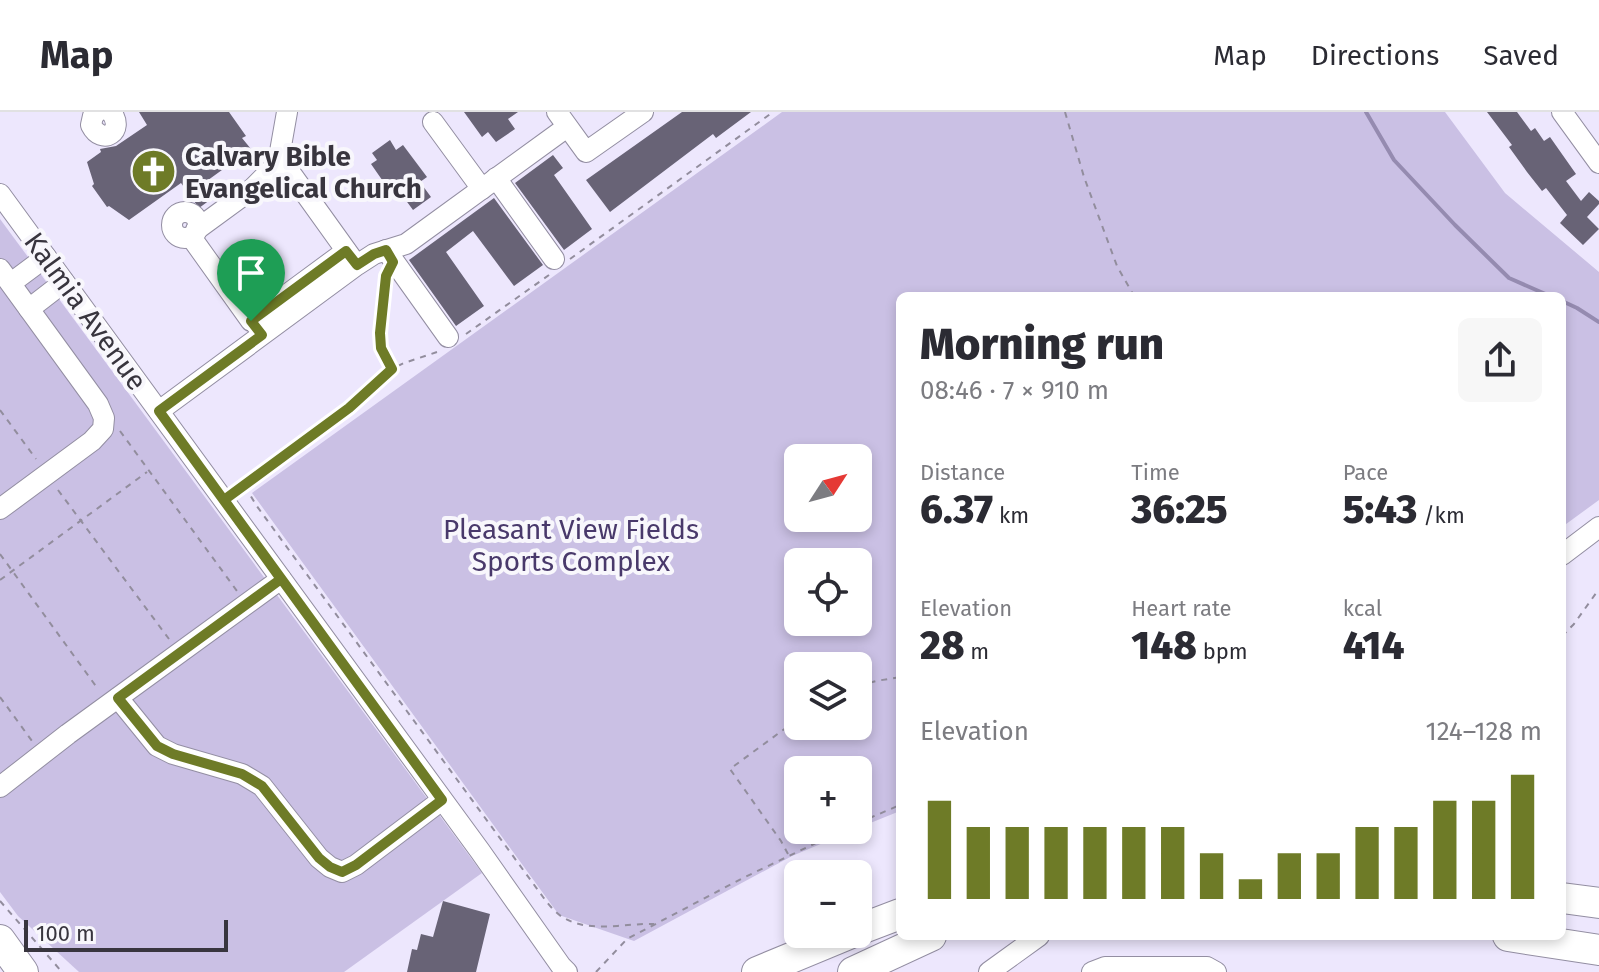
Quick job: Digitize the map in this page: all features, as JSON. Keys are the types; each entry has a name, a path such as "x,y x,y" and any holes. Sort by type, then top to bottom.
{"highway":[{"path":"1566,899 1599,903"},
{"path":"872,925 896,916"},
{"path":"0,940 23,972"},
{"path":"853,972 922,940"},
{"path":"1534,940 1599,950"},
{"path":"757,972 816,948"},
{"path":"792,972 831,948"}],"street":[{"path":"97,112 91,125 102,136 116,128 116,119 111,112"},
{"path":"256,328 194,234 252,189 278,163 287,112"},
{"path":"159,411 256,328 352,258 374,254 390,256 489,184 562,119 586,152 643,112"},
{"path":"1562,112 1599,163"},
{"path":"433,122 560,262"},
{"path":"278,163 287,168 352,258"},
{"name":"Kalmia Avenue","path":"0,194 567,972"},
{"path":"390,256 452,340"},
{"path":"0,509 92,441 103,429 104,418 93,397 5,276 46,257"},
{"path":"29,309 64,282"},
{"path":"1566,552 1599,527"},
{"path":"0,787 281,579"},
{"path":"114,701 157,746 173,754 242,774 262,786 319,858 342,872 356,865 442,800"},
{"path":"996,967 1033,940"},
{"path":"1092,972 1105,967 1207,967 1216,972"}],"path":[{"path":"224,500 349,408 392,369 452,340 773,112"},
{"path":"1065,112 1084,177 1117,266 1132,292"},
{"path":"390,256 380,333 381,348 392,369"},
{"path":"0,410 179,653"},
{"path":"117,427 246,603"},
{"path":"0,580 148,471"},
{"path":"244,485 265,518 554,910 566,919 594,926 654,924"},
{"path":"0,554 114,701"},
{"path":"1566,632 1599,589"},
{"path":"872,682 896,678"},
{"path":"0,697 42,754"},
{"path":"784,729 730,769 789,855"},
{"path":"872,817 896,807"},
{"path":"596,972 627,939 813,844"},
{"path":"0,901 62,972"}],"green space":[{"name":"Pleasant View Fields Sports Complex","path":"782,112 1445,112 1505,193 1599,272 1599,500 1566,524 1566,292 896,292 896,813 872,822 872,756 784,756 784,844 821,844 784,860 634,941 559,915 252,493"},
{"path":"0,219 482,873 344,972 79,972 18,916 0,892"}],"building":[{"name":"Calvary Bible Evangelical Church","path":"139,112 229,112 251,149 204,183 214,197 199,208 181,183 129,220 107,207 92,186 87,162 101,152 100,149 116,146 147,125"},
{"path":"464,112 518,112 508,119 515,129 496,142 488,132 482,137"},
{"path":"682,112 751,112 716,138 713,134 610,212 586,180"},
{"path":"1487,112 1517,112 1531,131 1535,128 1544,141 1550,137 1576,174 1566,181 1581,201 1589,192 1599,201 1587,217 1599,229 1583,245 1560,223 1567,215 1546,188 1542,191 1527,172 1509,147 1512,145"},
{"path":"390,140 396,150 403,145 427,177 420,182 431,197 413,210 402,195 396,200 371,164 377,160 372,153"},
{"path":"553,155 563,168 554,175 592,229 564,250 515,183"},
{"path":"494,198 543,265 514,286 473,231 446,252 484,306 456,326 409,260"},
{"path":"443,901 490,914 476,972 407,972 412,949 417,950 421,934 433,937"}],"waterway":[{"path":"1366,112 1394,160 1455,225 1509,278 1541,292"},
{"path":"1566,303 1599,322"}],"place":[{"name":"Calvary Bible Evangelical Church","path":"154,172"}],"route":[{"path":"386,250 393,262 386,276 380,333 381,348 392,369 349,408 224,500 442,800 356,865 342,872 319,858 262,786 242,774 173,754 157,746 118,698 281,579 159,411 262,335 251,321 346,251 357,265 386,250"}]}
